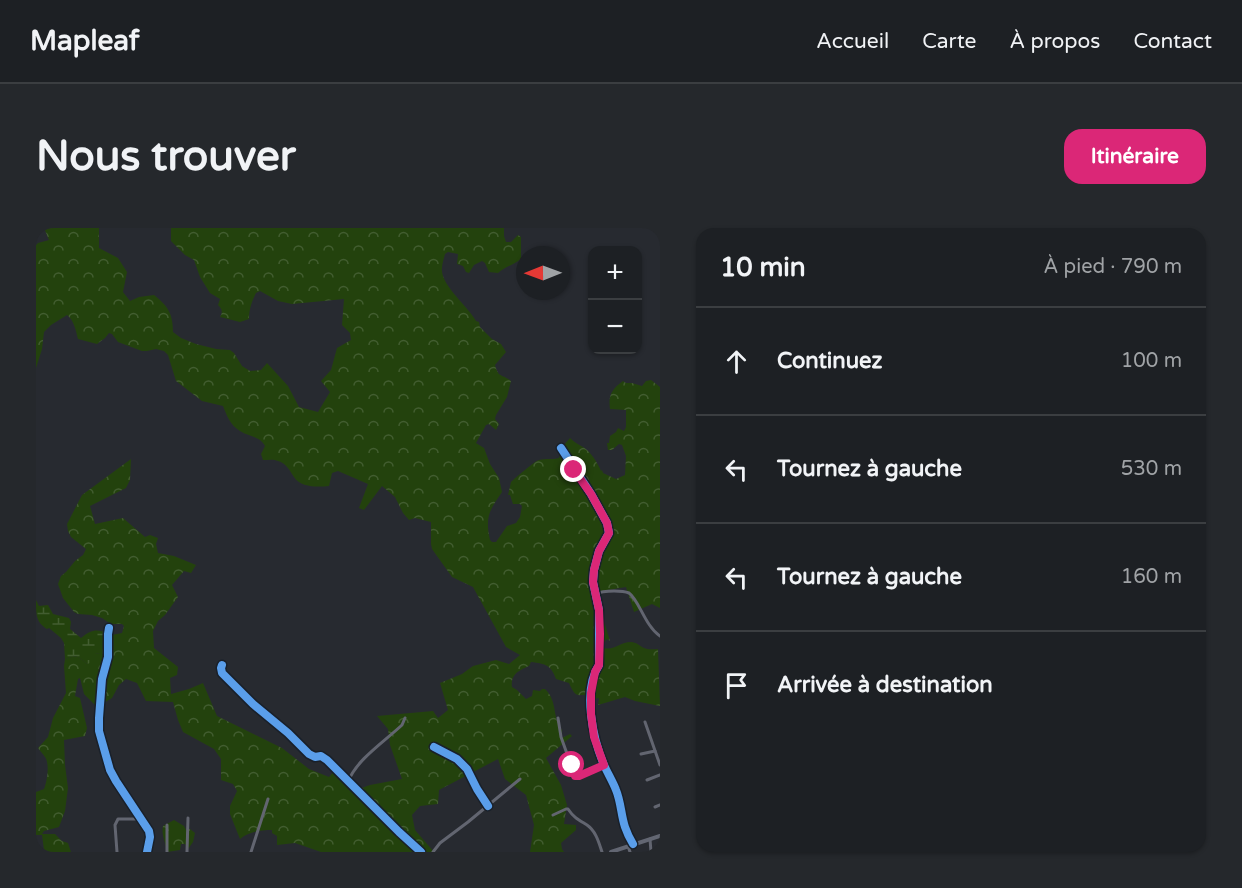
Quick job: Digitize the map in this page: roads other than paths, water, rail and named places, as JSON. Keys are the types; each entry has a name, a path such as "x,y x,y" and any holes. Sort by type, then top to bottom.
{"main road":[{"path":"610,852 660,836"}],"street":[{"path":"561,448 591,494 607,523 609,533 599,551 594,570 593,582 599,610 599,665 595,672 591,693 591,714 594,737 616,791 631,845 630,852"},
{"path":"595,594 611,591 624,591 631,594 645,619 660,636"},
{"path":"109,628 108,657 100,699 99,731 110,770 149,831 147,852"},
{"path":"222,665 222,673 253,704 288,732 309,754 315,757 321,756 327,760 421,852"},
{"path":"348,782 351,773 402,725 405,718"},
{"path":"558,718 561,737 575,776 604,765"},
{"path":"645,722 660,765"},
{"path":"434,747 457,759 468,769 488,806"},
{"path":"641,754 655,751"},
{"path":"647,780 660,775"},
{"path":"433,852 440,843 520,779"},
{"path":"251,852 268,799"},
{"path":"655,807 660,805"},
{"path":"553,815 568,809 573,816 593,831 602,852"},
{"path":"187,852 188,818"},
{"path":"117,852 115,825 118,819 142,819"},
{"path":"167,825 167,852"},
{"path":"650,839 651,852"}]}
